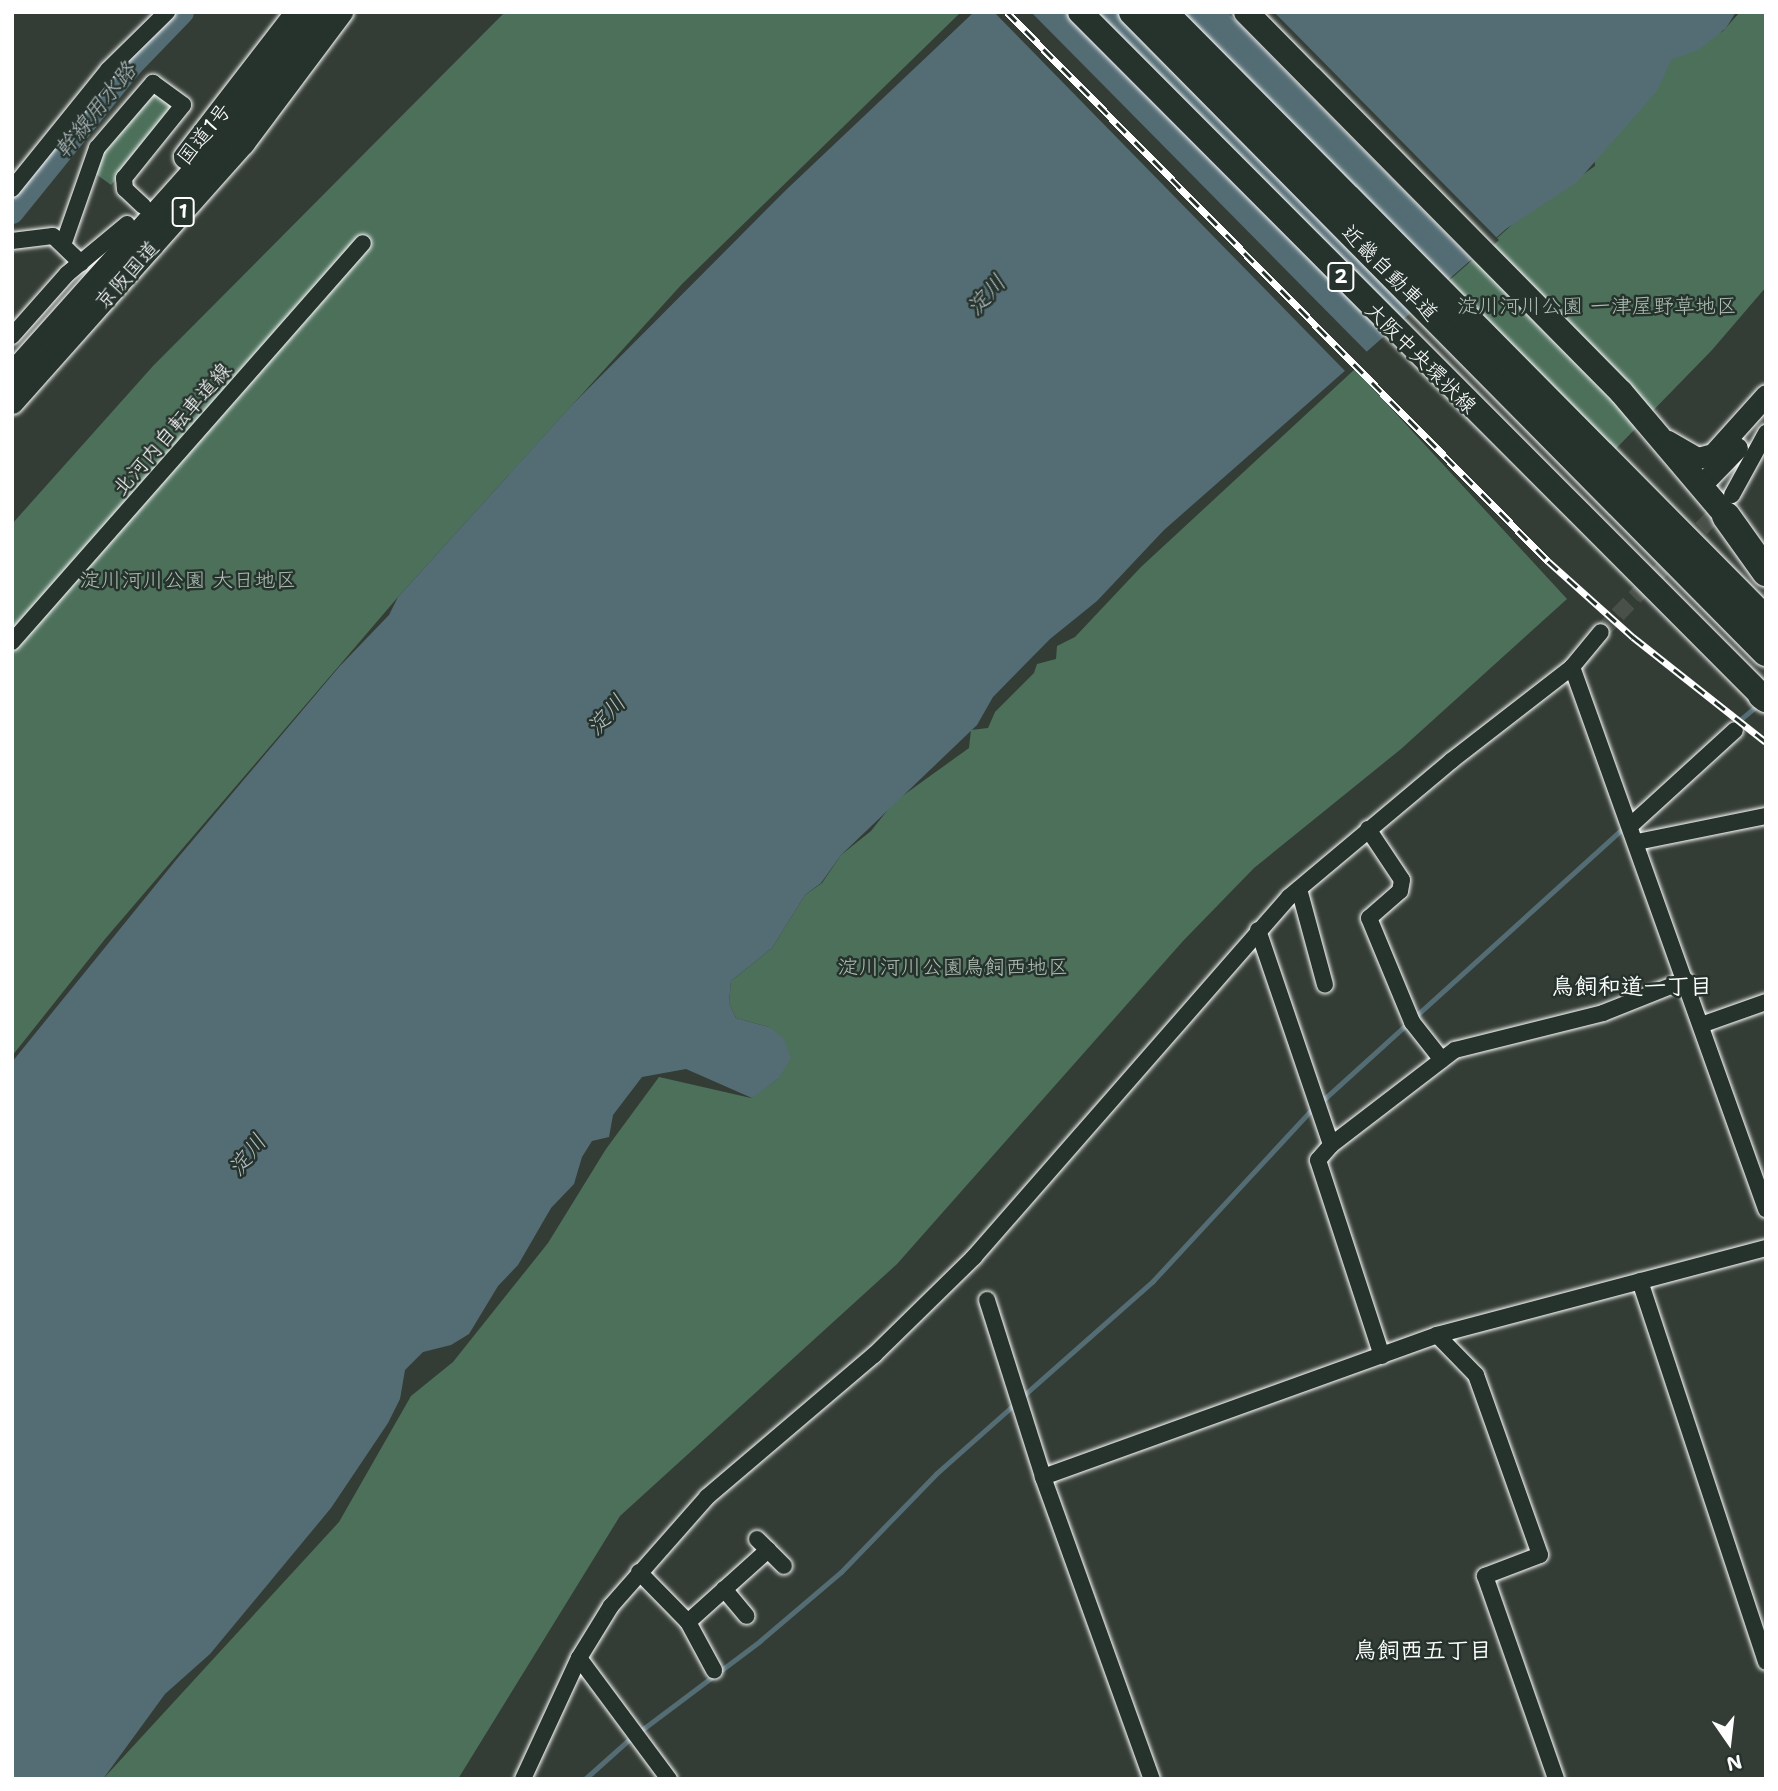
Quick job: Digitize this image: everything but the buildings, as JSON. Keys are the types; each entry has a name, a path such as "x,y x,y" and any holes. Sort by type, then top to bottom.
{"highway":[{"name":"近畿自動車道","path":"1133,12 1766,652"},
{"name":"近畿自動車道","path":"1163,12 1766,621"},
{"path":"1733,498 1766,572"}],"main road":[{"name":"国道1号","path":"78,272 135,215 298,12"},
{"name":"京阪国道","path":"12,375 229,132 319,12"},
{"name":"京阪国道","path":"12,402 195,199 288,87 341,12"},
{"name":"1","path":"288,87 355,12"},
{"name":"大阪中央環状線","path":"1080,12 1603,542 1764,698"},
{"path":"1245,12 1695,472 1733,498 1766,562"},
{"name":"1","path":"12,351 78,272"},
{"path":"1695,472 1745,438 1766,396"}],"street":[{"path":"12,189 108,70 167,12"},
{"path":"63,245 97,148 153,83 183,105 124,178 125,189 135,215"},
{"path":"12,241 53,236 63,245 78,272 12,336"},
{"name":"北河内自転車道線","path":"12,642 363,243"},
{"path":"1733,498 1766,433"},
{"path":"1733,498 1766,456"},
{"path":"523,1779 579,1658 639,1572 723,1481 874,1354 974,1257 1258,930 1299,889 1368,829 1572,667 1601,632"},
{"path":"1572,667 1637,842 1766,1209"},
{"path":"1630,826 1735,730"},
{"path":"1637,842 1766,816"},
{"path":"1368,829 1402,876 1400,891 1369,918 1410,1018 1442,1060"},
{"path":"1299,889 1325,985"},
{"path":"1258,930 1331,1145"},
{"path":"1382,1356 1318,1160 1331,1145 1455,1050 1603,1013 1686,980"},
{"path":"1701,1025 1766,1002"},
{"path":"1043,1477 1437,1335 1766,1248"},
{"path":"1640,1281 1766,1662"},
{"path":"987,1300 1043,1477 1152,1779"},
{"path":"1437,1335 1476,1375 1540,1555 1485,1576 1556,1779"},
{"path":"688,1622 724,1589 762,1545 784,1566"},
{"path":"639,1572 688,1622 714,1670"},
{"path":"724,1589 747,1616"},
{"path":"579,1658 669,1779"}],"green space":[{"name":"淀川河川公園 大日地区","path":"505,12 961,12 682,284 398,597 105,939 12,1056 12,524 153,366"},
{"name":"淀川河川公園 一津屋野草地区","path":"1740,12 1766,12 1766,287 1712,350 1599,466 1427,300 1513,224 1595,166 1594,150 1670,57 1723,31"},
{"path":"152,91 172,102 173,108 111,185 92,171 102,150"},
{"name":"淀川河川公園鳥飼西地区","path":"1355,369 1567,599 1401,749 1254,868 1183,941 897,1264 620,1516 458,1779 103,1779 339,1522 411,1396 453,1362 548,1243 606,1149 659,1077 751,1098 778,1079 769,1027 736,1018 729,1003 731,981 772,948 805,895 822,883 841,855 871,831 894,802 969,748 971,730 988,728 995,712 1034,673 1037,664 1056,659 1057,646 1075,637 1141,567"}],"water":[{"name":"淀川","path":"974,12 1736,12 1726,28 1698,50 1671,60 1657,91 1577,182 1506,229 1164,530 1097,601 1050,639 993,697 977,725 841,855 821,883 805,895 772,948 731,981 729,1003 736,1018 769,1027 784,1039 791,1058 778,1079 752,1098 686,1069 642,1077 613,1115 609,1137 592,1141 582,1157 574,1184 551,1208 518,1265 498,1286 469,1334 451,1345 423,1352 405,1370 400,1399 388,1423 331,1508 210,1654 165,1694 103,1779 12,1779 12,1062 176,860 339,667 389,615 398,597 572,405 786,190"}],"pier":[{"path":"994,12 1031,12 1370,355 1348,374"},
{"path":"1227,12 1274,12 1499,240 1474,262"}],"waterway":[{"name":"幹線用水路","path":"12,212 132,64 182,12"},
{"path":"1734,725 1759,704"},
{"path":"1320,1103 1625,826"},
{"path":"1022,1397 1153,1281 1313,1108"},
{"path":"639,1732 760,1641 841,1572 936,1474 1016,1403"},
{"path":"585,1779 632,1737"}],"tunnel":[{"path":"1601,632 1726,503"}],"railway":[{"path":"1007,12 1548,561 1633,637 1766,742"}],"district":[{"name":"鳥飼和道一丁目","path":"1632,986"},
{"name":"鳥飼西五丁目","path":"1423,1650"}]}
